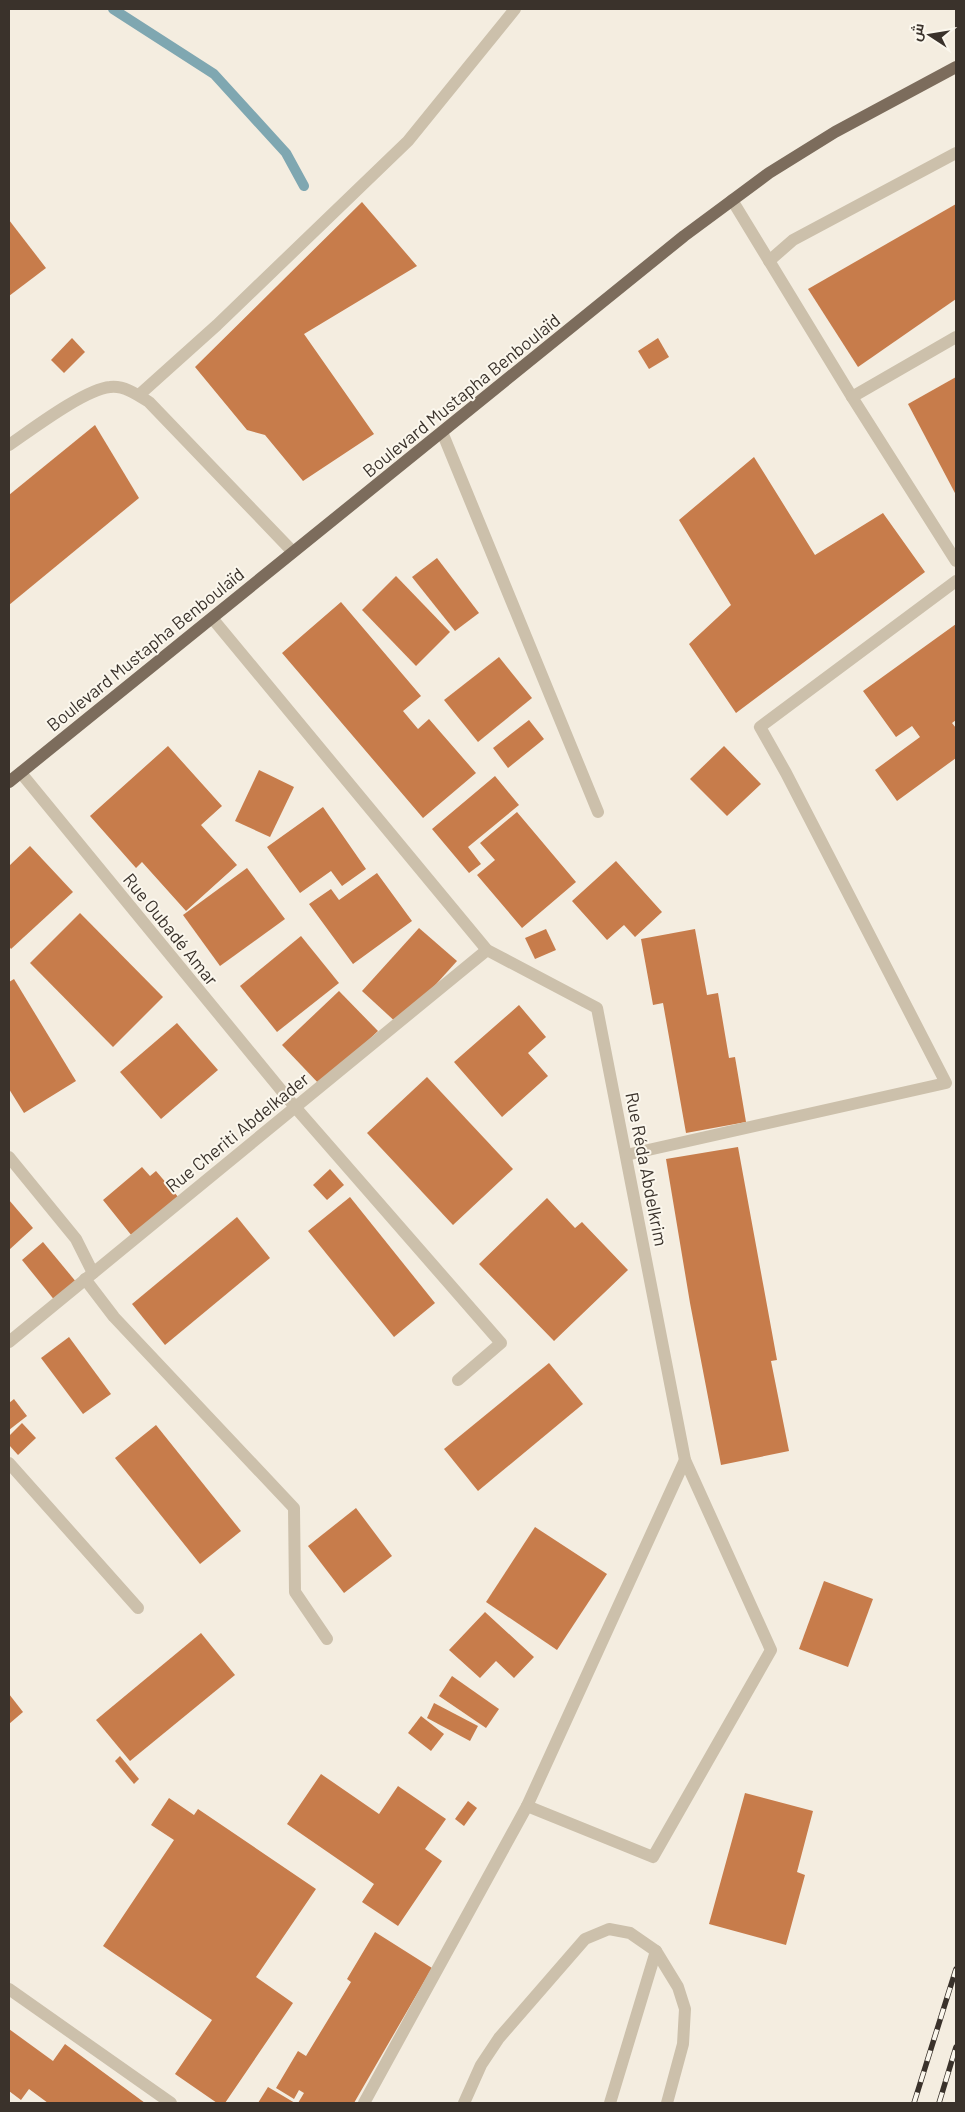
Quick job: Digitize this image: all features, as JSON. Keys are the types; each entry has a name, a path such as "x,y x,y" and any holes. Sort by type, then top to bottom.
{"main road":[{"name":"Boulevard Mustapha Benboulaïd","path":"9,782 732,200 769,173 836,132 956,67"}],"street":[{"path":"139,395 217,324 408,141 515,9"},
{"path":"769,261 793,240 956,153"},
{"path":"732,200 852,397 956,561"},
{"path":"852,397 956,336"},
{"path":"9,445 63,408 100,389 117,387 139,395 149,402 208,462 293,552"},
{"path":"442,432 598,812"},
{"path":"626,1155 946,1083 786,773 760,727 956,581"},
{"path":"212,618 487,950"},
{"name":"Rue Oubadé Amar","path":"21,772 294,1107 501,1342 458,1380"},
{"name":"Rue Réda Abdelkrim","path":"487,950 597,1008 685,1460 771,1650 653,1857 527,1806"},
{"name":"Rue Cheriti Abdelkader","path":"9,1342 487,950"},
{"path":"9,1157 76,1239 89,1276 114,1317 294,1508 295,1592 327,1639"},
{"path":"364,2103 527,1806 685,1460"},
{"path":"9,1463 138,1608"},
{"path":"467,2102 481,2065 499,2038 585,1939 609,1928 630,1933 656,1951 678,1986 685,2009 683,2044 667,2103"},
{"path":"610,2103 656,1951"},
{"path":"9,1989 171,2103"}],"building":[{"path":"362,202 417,266 304,334 374,434 303,481 265,435 247,430 195,367"},
{"path":"956,204 956,299 858,367 808,289"},
{"path":"9,220 46,268 9,296"},
{"path":"72,338 85,352 64,373 51,360"},
{"path":"658,338 669,357 649,369 638,351"},
{"path":"956,377 956,495 908,404"},
{"path":"95,425 139,498 9,605 9,495"},
{"path":"754,457 815,555 883,513 925,572 736,713 689,644 731,605 679,520"},
{"path":"437,558 479,613 455,631 412,577"},
{"path":"396,576 450,632 416,666 362,610"},
{"path":"341,602 421,696 403,711 418,729 429,719 476,773 423,818 282,653"},
{"path":"956,624 956,720 952,723 956,728 956,758 897,801 875,770 920,737 912,726 896,737 863,691"},
{"path":"499,657 532,698 478,742 444,700"},
{"path":"529,720 544,739 508,768 493,748"},
{"path":"168,746 222,806 201,825 237,865 186,911 142,862 136,868 90,816"},
{"path":"724,746 761,784 727,816 690,779"},
{"path":"259,770 294,787 270,837 235,821"},
{"path":"495,776 519,805 468,847 481,864 469,873 432,829"},
{"path":"323,807 366,869 342,886 331,871 300,893 267,847"},
{"path":"517,812 576,882 522,928 477,875 495,860 480,843"},
{"path":"30,846 73,892 11,949 9,946 9,866"},
{"path":"616,861 662,912 635,937 624,925 607,940 572,901"},
{"path":"247,868 285,919 220,966 183,915"},
{"path":"377,873 412,921 353,964 309,904 331,889 339,900"},
{"path":"80,913 163,997 113,1047 30,963"},
{"path":"419,928 457,961 399,1025 362,991"},
{"path":"546,929 556,950 535,959 525,938"},
{"path":"695,929 707,995 718,993 729,1058 735,1057 746,1122 686,1133 663,1003 653,1005 641,939"},
{"path":"301,936 339,983 277,1032 240,986"},
{"path":"14,979 76,1081 24,1113 9,1089 9,982"},
{"path":"339,991 378,1031 321,1086 282,1045"},
{"path":"519,1005 546,1037 528,1053 548,1076 502,1117 454,1062"},
{"path":"177,1023 218,1070 161,1119 120,1072"},
{"path":"427,1077 513,1169 453,1225 367,1133"},
{"path":"738,1147 777,1360 771,1361 789,1451 721,1465 690,1303 666,1159"},
{"path":"142,1167 150,1176 156,1171 179,1198 132,1236 103,1200"},
{"path":"330,1169 344,1185 327,1200 313,1185"},
{"path":"350,1197 435,1303 394,1337 308,1231"},
{"path":"547,1198 575,1228 582,1222 628,1270 554,1341 479,1264"},
{"path":"9,1200 33,1228 9,1250"},
{"path":"237,1217 270,1258 165,1345 132,1304"},
{"path":"43,1242 77,1283 56,1302 22,1260"},
{"path":"69,1337 111,1394 83,1414 41,1358"},
{"path":"549,1363 583,1404 478,1491 444,1449"},
{"path":"14,1399 27,1416 9,1430 9,1403"},
{"path":"22,1423 36,1438 18,1455 9,1445 9,1436"},
{"path":"156,1425 241,1531 200,1564 115,1458"},
{"path":"356,1508 392,1556 344,1593 308,1546"},
{"path":"535,1527 607,1574 557,1650 486,1602"},
{"path":"824,1581 873,1599 848,1667 799,1649"},
{"path":"485,1612 534,1657 514,1678 496,1661 480,1678 449,1650"},
{"path":"201,1633 235,1675 130,1761 96,1720"},
{"path":"452,1676 499,1709 486,1728 439,1696"},
{"path":"9,1694 23,1712 9,1724"},
{"path":"434,1703 478,1726 470,1741 427,1718"},
{"path":"421,1716 444,1734 431,1751 408,1733"},
{"path":"120,1756 139,1779 134,1784 115,1761"},
{"path":"321,1774 379,1814 398,1786 446,1819 425,1849 442,1861 398,1926 362,1902 374,1884 287,1824"},
{"path":"745,1793 813,1811 797,1872 805,1875 786,1945 709,1924"},
{"path":"169,1798 194,1815 198,1809 316,1889 256,1977 293,2003 225,2103 217,2103 175,2074 212,2020 103,1946 174,1840 151,1825"},
{"path":"468,1801 477,1808 464,1826 455,1819"},
{"path":"375,1932 432,1968 354,2103 298,2103 304,2093 299,2090 294,2099 276,2088 298,2051 306,2056 351,1982 347,1979"},
{"path":"9,2029 53,2061 65,2044 145,2103 48,2103 29,2089 21,2100 9,2091"},
{"path":"268,2087 295,2103 258,2103"}],"waterway":[{"path":"113,9 214,74 286,153 304,186"}],"railway":[{"path":"914,2103 956,1969"},
{"path":"939,2103 956,2047"}]}
